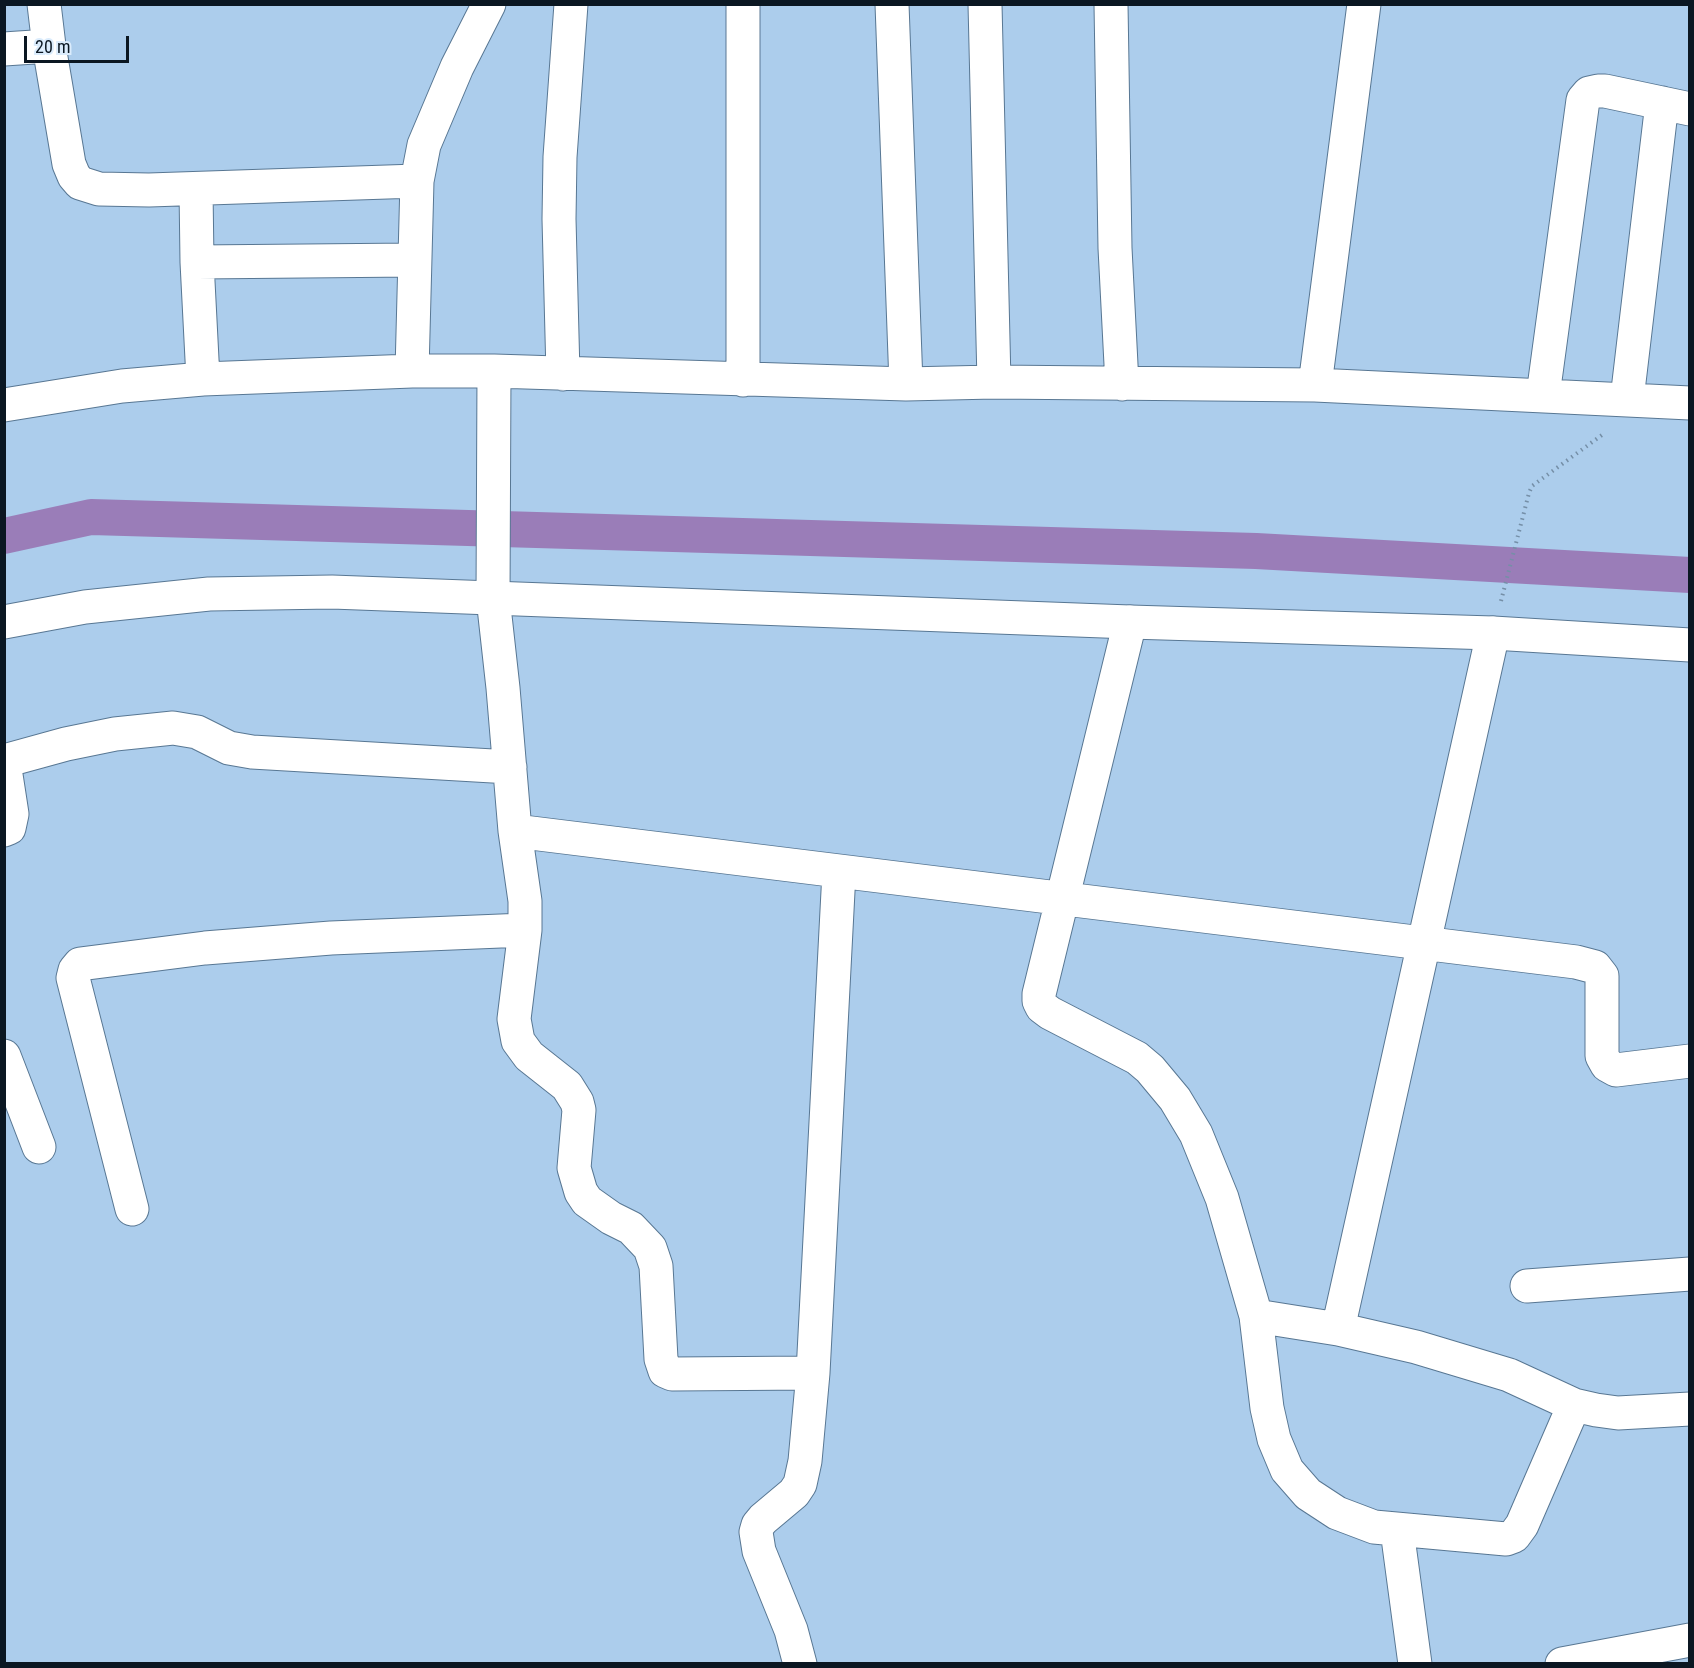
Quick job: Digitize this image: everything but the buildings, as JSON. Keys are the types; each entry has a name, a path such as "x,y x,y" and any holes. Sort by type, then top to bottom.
{"street":[{"path":"44,4 69,164 80,183 99,189 196,189 417,181"},
{"path":"412,371 417,181 424,144 432,121 489,4"},
{"path":"563,374 559,230 560,157 572,4"},
{"path":"743,4 743,380"},
{"path":"892,4 906,384"},
{"path":"985,4 994,382"},
{"path":"1111,4 1115,248 1122,384"},
{"path":"1315,385 1364,4"},
{"path":"4,49 49,46"},
{"path":"1543,395 1583,100 1589,93 1598,91 1676,106 1627,399"},
{"path":"196,189 203,379"},
{"path":"197,262 414,260"},
{"path":"4,405 122,386 203,379 412,371 494,371 906,384 994,382 1315,385 1689,403"},
{"path":"494,371 493,598 515,831 525,901 525,930 514,1019 518,1041 529,1056 567,1086 577,1102 579,1110 574,1168 581,1192 587,1202 631,1228 650,1248 656,1266 663,1368 672,1374 813,1373"},
{"path":"4,622 85,607 209,594 332,592 1130,622 1493,633 1689,645"},
{"path":"1130,622 1039,994 1040,1005 1050,1013 1137,1058 1150,1069 1175,1099 1196,1134 1222,1198 1256,1316 1267,1408 1274,1439 1287,1470 1308,1494 1337,1513 1374,1527 1506,1539 1514,1536 1522,1525 1574,1405"},
{"path":"1338,1329 1493,633"},
{"path":"4,830 9,828 12,814 4,762 66,744 115,734 173,728 197,732 229,748 252,752 385,762 510,767"},
{"path":"515,831 1576,962 1595,967 1602,976 1602,1056 1607,1065 1616,1070 1689,1061"},
{"path":"800,1664 791,1630 759,1551 756,1532 763,1519 794,1493 800,1484 805,1461 813,1373 839,872"},
{"path":"132,1209 73,978 80,964 205,948 331,938 525,930"},
{"path":"4,1056 39,1148"},
{"path":"1527,1286 1689,1274"},
{"path":"1256,1316 1338,1329 1484,1366 1574,1405 1618,1413 1689,1409"},
{"path":"1397,1530 1415,1664"},
{"path":"1562,1664 1632,1657 1689,1640"}],"path":[{"path":"1493,633 1529,493 1538,481 1608,429 1619,415 1627,399"}],"waterway":[{"path":"4,536 91,517 1256,551 1690,575"}]}
